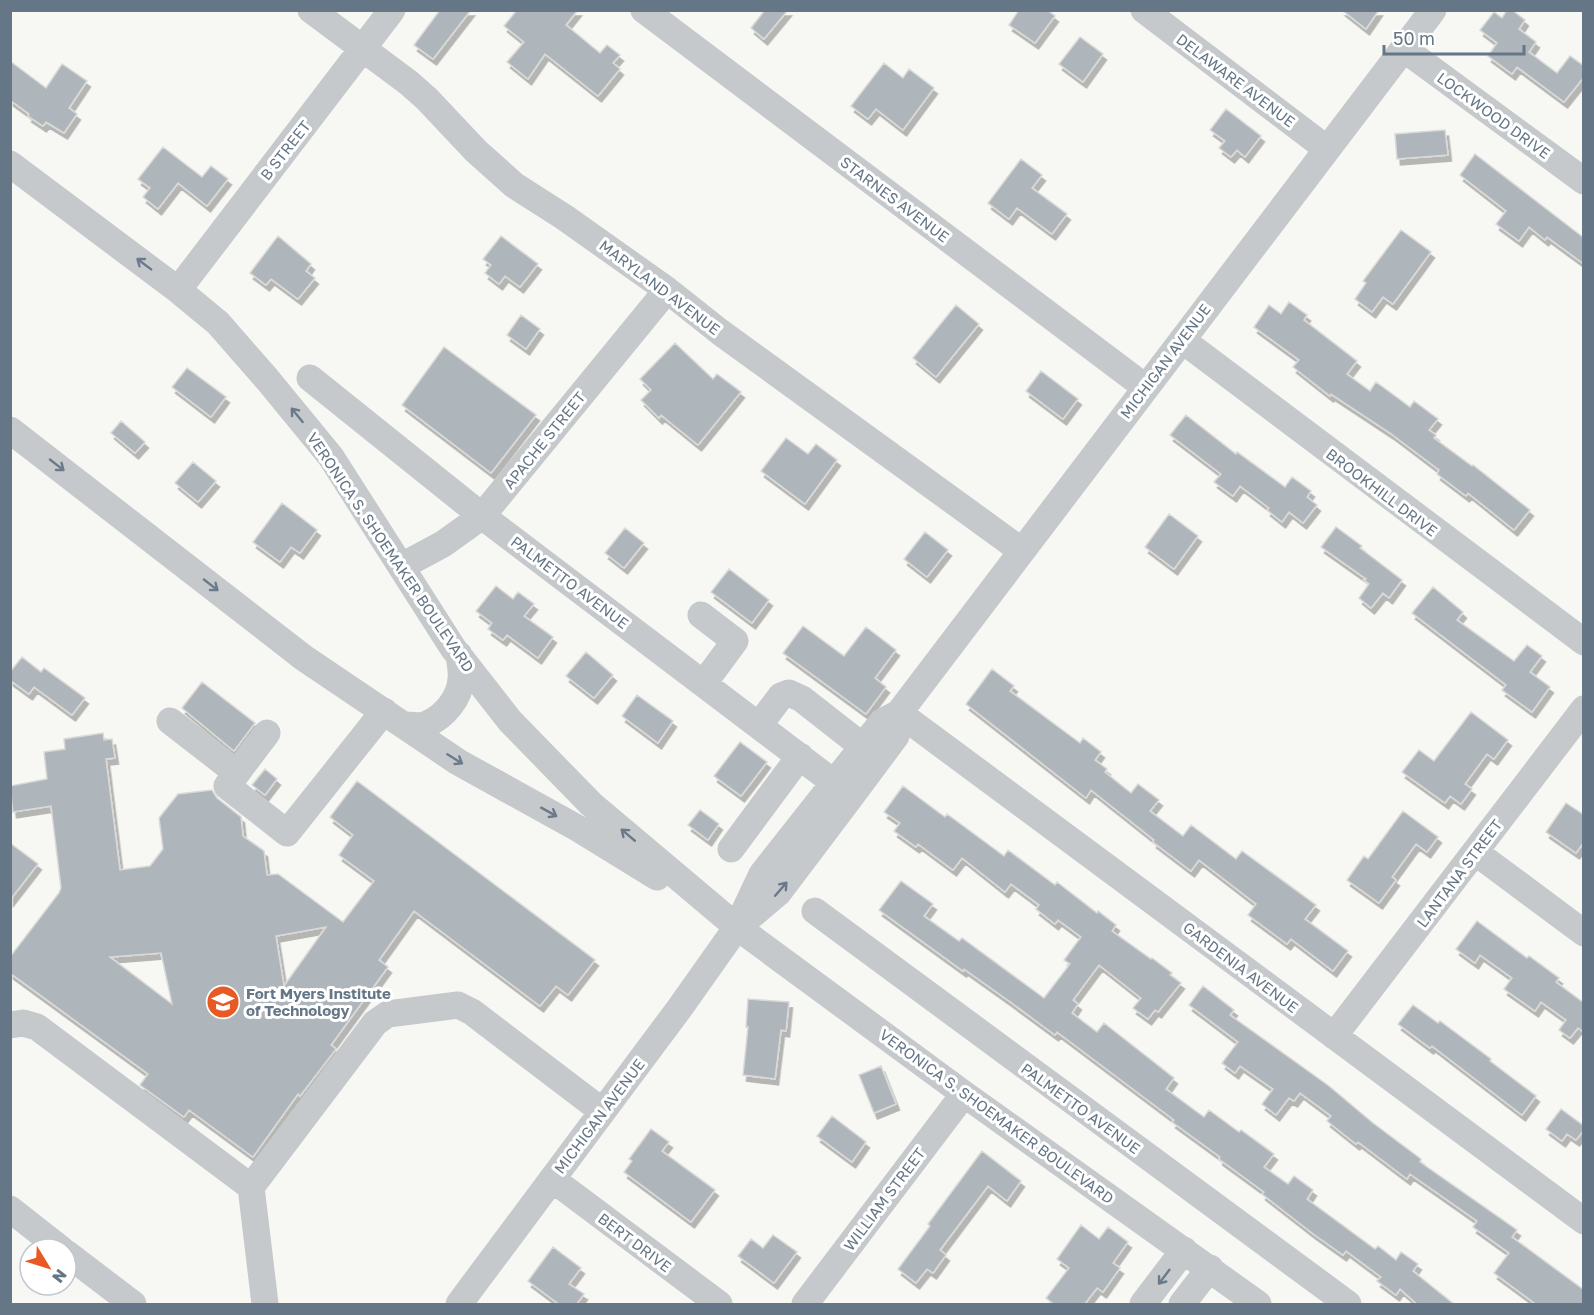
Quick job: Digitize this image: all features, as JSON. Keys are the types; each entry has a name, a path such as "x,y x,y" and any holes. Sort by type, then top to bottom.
{"street":[{"name":"MARYLAND AVENUE","path":"311,10 409,83 476,151 514,185 564,217 667,290 720,332 1022,551"},
{"name":"B STREET","path":"178,290 393,10"},
{"name":"STARNES AVENUE","path":"644,10 1145,387"},
{"name":"DELAWARE AVENUE","path":"1144,10 1327,149"},
{"name":"MICHIGAN AVENUE","path":"459,1305 679,1010 737,927 762,874 882,722 898,713 1433,10"},
{"name":"LOCKWOOD DRIVE","path":"1404,49 1584,181"},
{"name":"VERONICA S. SHOEMAKER BOULEVARD","path":"10,164 178,290 218,323 282,396 331,458 459,655 510,721 591,804 737,927 964,1094 1258,1305"},
{"name":"APACHE STREET","path":"402,566 443,544 482,516 667,290"},
{"name":"BROOKHILL DRIVE","path":"1182,340 1584,642"},
{"name":"PALMETTO AVENUE","path":"310,378 482,516 833,783"},
{"name":"VERONICA S. SHOEMAKER BOULEVARD","path":"10,430 304,658 458,762 579,829 737,927"},
{"path":"701,615 735,641 704,683"},
{"path":"267,733 227,786 287,833 393,718 426,725 453,702 459,692 462,679 459,655"},
{"path":"759,725 781,696 789,693 802,699 862,746"},
{"name":"LANTANA STREET","path":"1334,1036 1584,709"},
{"name":"MICHIGAN AVENUE","path":"737,927 778,893 828,827 896,736 898,713"},
{"name":"GARDENIA AVENUE","path":"898,713 1584,1221"},
{"path":"170,721 237,773"},
{"path":"731,849 800,756"},
{"path":"1475,852 1584,933"},
{"name":"PALMETTO AVENUE","path":"815,911 1348,1305"},
{"path":"265,1305 251,1187 375,1023 387,1014 458,1005 472,1012 602,1111"},
{"path":"10,1025 23,1023 37,1027 251,1187"},
{"name":"WILLIAM STREET","path":"805,1305 964,1094"},
{"name":"BERT DRIVE","path":"552,1179 719,1305"},
{"path":"10,1209 46,1237"},
{"path":"1143,1305 1184,1250"},
{"path":"78,1261 133,1305"},
{"path":"1182,1305 1210,1269"}],"building":[{"path":"440,10 471,10 433,59 414,45"},
{"path":"517,10 578,10 566,25 600,53 607,45 620,55 613,63 620,69 598,96 545,54 528,79 507,62 524,42 504,26"},
{"path":"765,10 788,10 764,39 751,28"},
{"path":"1019,10 1047,10 1055,16 1035,43 1009,25"},
{"path":"1342,10 1379,10 1366,29"},
{"path":"1507,10 1512,10 1525,20 1519,29 1536,42 1529,52 1557,73 1570,56 1584,66 1584,77 1564,102 1517,67 1512,74 1488,56 1497,43 1480,30 1494,12 1502,18"},
{"path":"1080,37 1103,54 1083,82 1059,64"},
{"path":"10,61 46,88 62,64 87,81 69,108 77,114 64,133 46,122 43,126 10,100"},
{"path":"884,63 903,78 909,69 934,88 903,130 876,109 868,119 851,106"},
{"path":"1226,109 1261,136 1245,157 1237,150 1231,157 1219,148 1225,141 1210,130"},
{"path":"1445,130 1448,155 1397,159 1395,134"},
{"path":"163,147 202,177 211,166 228,179 207,206 178,183 158,209 143,197 150,188 138,179"},
{"path":"1475,154 1584,238 1584,264 1547,237 1545,240 1529,227 1519,241 1496,224 1506,211 1460,175"},
{"path":"1021,159 1042,175 1032,188 1067,214 1052,234 1017,208 1009,219 988,203"},
{"path":"1401,230 1431,252 1393,304 1383,297 1372,312 1355,299 1366,283 1363,281"},
{"path":"278,236 311,264 306,271 315,278 298,299 271,279 266,285 250,273"},
{"path":"501,236 538,264 520,287 505,276 499,284 485,273 491,265 483,259"},
{"path":"1289,302 1307,315 1304,320 1357,361 1347,374 1370,391 1376,382 1410,407 1414,401 1438,419 1429,430 1436,435 1434,438 1530,510 1514,530 1468,493 1466,496 1437,474 1439,470 1390,433 1331,394 1330,396 1293,367 1299,360 1254,327 1269,305 1281,314"},
{"path":"956,305 979,324 936,377 913,358"},
{"path":"521,315 540,329 526,349 507,335"},
{"path":"675,343 713,379 717,374 741,392 698,445 661,415 659,418 641,400 651,390 640,379"},
{"path":"444,347 536,415 491,473 402,405"},
{"path":"187,368 226,397 211,417 172,387"},
{"path":"1041,371 1078,399 1063,419 1026,391"},
{"path":"1186,415 1236,454 1237,452 1285,487 1292,477 1311,491 1307,497 1317,505 1303,523 1289,512 1282,522 1267,510 1269,508 1240,486 1233,496 1214,482 1221,474 1170,435"},
{"path":"121,421 145,442 135,453 111,433"},
{"path":"786,438 808,454 816,444 837,460 805,504 761,471"},
{"path":"193,462 216,481 198,502 175,483"},
{"path":"282,503 317,530 300,553 291,547 280,562 253,542"},
{"path":"1169,514 1198,536 1174,569 1145,547"},
{"path":"1336,527 1402,580 1389,598 1383,593 1371,608 1359,598 1369,584 1364,580 1366,579 1321,547"},
{"path":"625,528 644,543 624,568 605,553"},
{"path":"925,532 948,550 927,577 904,559"},
{"path":"729,569 769,600 752,623 711,592"},
{"path":"496,586 513,599 518,592 534,604 524,616 553,637 538,658 507,635 503,640 488,629 492,623 476,611"},
{"path":"1433,587 1463,612 1457,620 1514,661 1527,645 1542,656 1530,672 1550,687 1532,712 1502,690 1506,685 1412,613"},
{"path":"803,626 844,656 866,627 896,650 875,678 886,687 866,714 783,653"},
{"path":"586,652 613,675 594,698 566,676"},
{"path":"22,657 41,672 44,668 85,698 72,715 34,687 29,694 10,680 10,672"},
{"path":"992,669 1014,686 1010,691 1080,743 1083,738 1101,752 1095,760 1107,769 1105,772 1131,793 1138,784 1159,800 1150,811 1183,836 1191,825 1236,859 1242,851 1316,905 1305,919 1348,951 1333,971 1291,939 1287,944 1248,915 1256,904 1199,860 1191,871 1091,790 1086,798 966,704"},
{"path":"202,682 255,723 234,751 182,708"},
{"path":"637,695 673,721 658,743 622,716"},
{"path":"1471,712 1508,740 1494,759 1487,754 1465,784 1472,789 1461,804 1450,796 1445,803 1402,772 1419,750 1434,761"},
{"path":"103,733 104,740 112,739 115,758 106,759 120,870 150,866 163,849 159,818 178,794 212,790 217,798 241,817 243,836 264,851 267,875 278,874 343,922 374,881 339,855 353,835 330,817 357,781 595,960 568,995 556,986 540,1006 414,911 379,960 388,967 331,1045 336,1049 300,1096 298,1094 253,1157 189,1110 184,1117 140,1085 148,1074 10,973 10,957 61,888 51,806 13,812 10,786 47,779 44,752 65,749 64,739","holes":["326,927 284,986 276,936","161,953 172,1004 110,957"]},
{"path":"740,742 767,762 741,796 714,776"},
{"path":"265,769 277,779 265,795 252,785"},
{"path":"903,786 945,817 947,814 1004,856 1008,850 1055,885 1057,882 1097,913 1098,911 1116,925 1112,931 1172,973 1170,975 1181,983 1158,1012 1155,1010 1148,1019 1133,1008 1141,998 1099,965 1073,1000 1078,1004 1072,1013 1097,1032 1104,1023 1174,1078 1166,1089 1204,1117 1209,1110 1274,1154 1264,1167 1288,1184 1294,1176 1313,1190 1307,1199 1375,1249 1378,1246 1396,1260 1401,1252 1418,1264 1413,1271 1455,1305 1418,1305 1400,1289 1396,1295 1377,1281 1381,1277 1346,1251 1343,1255 1312,1233 1262,1194 1264,1192 1219,1159 1220,1157 1172,1122 1174,1120 1057,1032 1055,1035 879,910 901,881 933,904 924,916 959,941 962,938 1044,998 1070,964 1064,960 1081,937 1058,920 1055,924 1036,909 1039,905 1011,884 1005,892 962,858 953,870 918,844 916,847 894,831 900,823 884,812"},
{"path":"1566,803 1584,815 1584,842 1576,853 1546,832"},
{"path":"700,810 719,824 708,840 688,825"},
{"path":"1403,811 1438,837 1427,852 1416,844 1392,877 1396,880 1379,903 1347,880 1364,856 1368,859"},
{"path":"10,843 38,864 10,900"},
{"path":"1477,921 1527,958 1529,956 1559,978 1556,982 1584,1003 1584,1032 1578,1028 1570,1038 1559,1030 1566,1020 1541,1002 1535,1011 1504,989 1512,978 1480,955 1475,963 1456,949"},
{"path":"1203,986 1234,1010 1230,1015 1329,1086 1421,1159 1420,1162 1517,1230 1512,1237 1584,1290 1584,1305 1537,1305 1494,1273 1509,1253 1473,1227 1477,1221 1410,1174 1407,1179 1358,1142 1356,1144 1327,1121 1331,1116 1300,1093 1294,1101 1289,1098 1276,1115 1262,1104 1273,1089 1240,1066 1235,1073 1222,1063 1238,1042 1189,1005"},
{"path":"748,999 789,1002 786,1031 781,1030 775,1079 743,1075 748,1027 746,1027"},
{"path":"1413,1005 1438,1023 1440,1021 1536,1096 1522,1115 1432,1046 1430,1048 1398,1024"},
{"path":"881,1066 896,1104 874,1113 859,1075"},
{"path":"1561,1109 1584,1126 1584,1130 1576,1140 1567,1134 1562,1141 1546,1129"},
{"path":"832,1116 866,1142 852,1162 817,1136"},
{"path":"651,1129 669,1142 662,1151 715,1190 691,1222 624,1172 632,1161 629,1159"},
{"path":"982,1151 1021,1181 1007,1201 988,1186 940,1250 946,1255 933,1273 927,1269 916,1283 898,1269"},
{"path":"1081,1225 1099,1239 1108,1227 1128,1242 1113,1263 1120,1268 1103,1292 1097,1288 1084,1305 1055,1305 1046,1298 1069,1268 1057,1259"},
{"path":"773,1235 797,1252 774,1283 738,1256 751,1239 763,1248"},
{"path":"553,1247 581,1268 569,1284 584,1294 576,1305 560,1305 528,1281"}],"place":[{"name":"Fort Myers Institute of Technology","path":"223,1002"}]}
